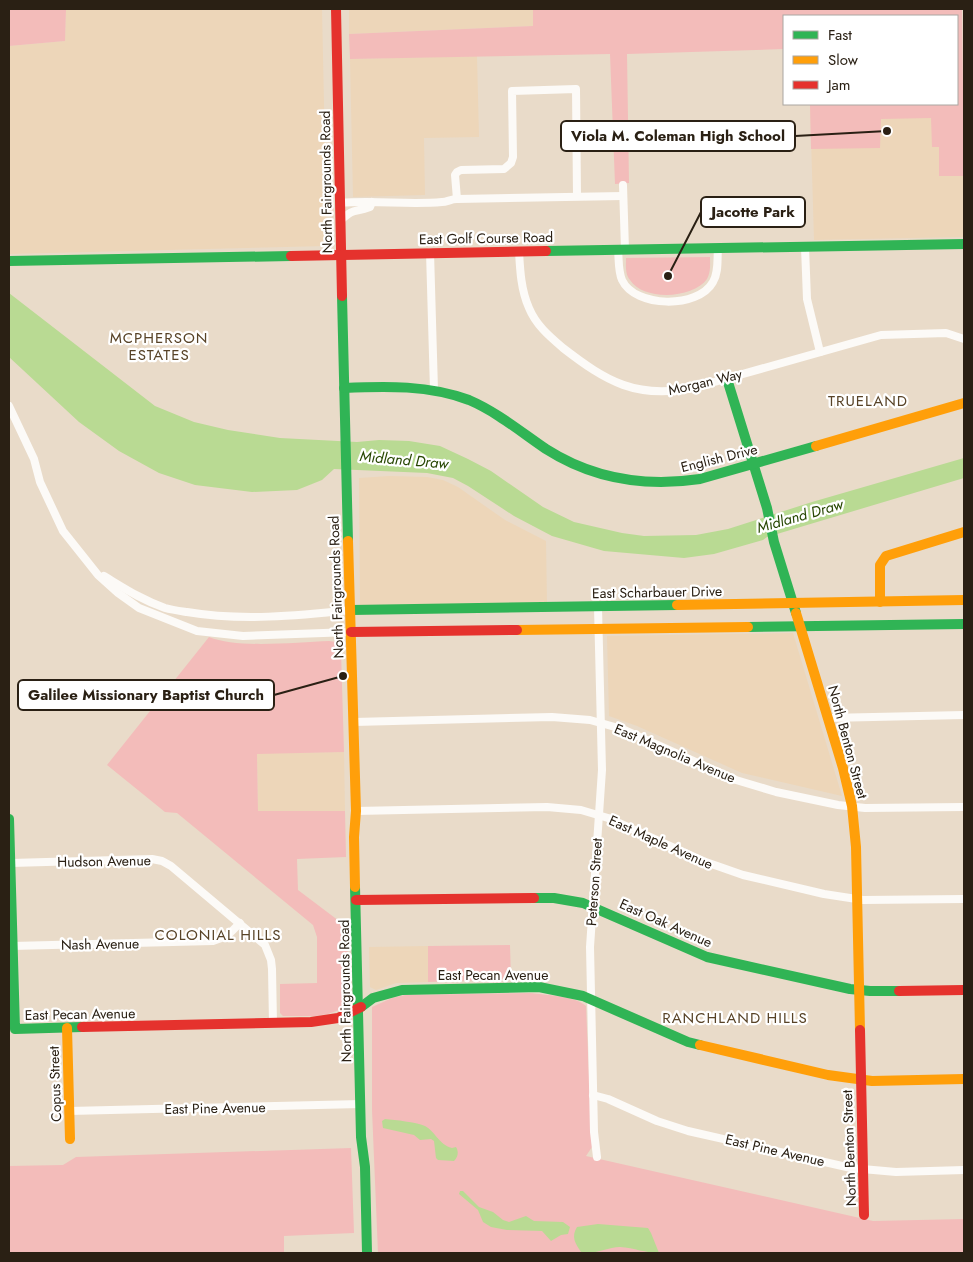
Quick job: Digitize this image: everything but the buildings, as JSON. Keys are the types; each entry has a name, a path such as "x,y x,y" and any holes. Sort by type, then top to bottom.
{"street":[{"name":"North Fairgrounds Road","path":"336,9 345,470 352,632 356,811 354,837 360,1104 367,1253"},
{"path":"456,198 457,172 461,170 504,169 511,164 513,158 512,91 576,89 577,196"},
{"path":"623,185 621,277 628,289 655,300 674,301 699,294 711,285 717,271 718,248"},
{"path":"340,203 361,201 442,202 456,198 623,196"},
{"path":"340,221 354,210 370,207 372,202"},
{"name":"East Golf Course Road","path":"9,261 430,252 964,244"},
{"path":"804,246 807,299 820,352"},
{"name":"Morgan Way","path":"519,251 523,291 538,325 557,343 604,377 632,388 661,392 693,388 864,339 886,335 946,333 964,338"},
{"path":"430,252 434,390"},
{"name":"North Benton Street","path":"727,379 752,465 767,508 774,542 843,768 852,806 856,847 864,1215"},
{"name":"English Drive","path":"344,388 404,387 434,390 486,409 569,462 615,478 649,483 700,479 964,403"},
{"path":"9,406 34,459 40,482 63,531 92,568 118,593 139,608 197,631 243,636 352,632 964,624"},
{"path":"880,602 880,565 886,556 964,532"},
{"path":"92,568 141,599 167,609 203,615 260,616 317,614 351,610"},
{"name":"East Scharbauer Drive","path":"351,610 964,600"},
{"name":"Peterson Street","path":"597,1157 594,1132 590,947 602,770 598,607"},
{"path":"828,718 964,715"},
{"name":"East Magnolia Avenue","path":"354,722 567,717 590,720 635,734 740,781 804,798 852,806 887,808 964,807"},
{"name":"East Maple Avenue","path":"356,811 547,807 581,810 600,815 724,870 824,894 857,899 882,900 964,898"},
{"path":"9,819 12,946"},
{"name":"Hudson Avenue","path":"11,863 152,859 173,867 262,941 268,952 272,969 273,1023"},
{"name":"East Oak Avenue","path":"356,900 539,897 568,900 592,907 707,957 801,979 859,990 891,992 964,990"},
{"name":"Nash Avenue","path":"12,946 213,941 227,936 240,923"},
{"name":"East Pecan Avenue","path":"12,946 15,1029 328,1020 347,1014 375,997 393,992 412,989 531,987 554,989 583,996 674,1037 696,1044 835,1076 861,1080 898,1081 964,1079"},
{"name":"Copus Street","path":"67,1028 70,1139"},
{"name":"East Pine Avenue","path":"593,1095 608,1099 657,1122 688,1131 863,1169 896,1172 964,1170"},
{"name":"East Pine Avenue","path":"69,1111 360,1104"}],"shaded area":[{"path":"9,9 66,9 65,41 9,46"},
{"path":"66,9 322,9 327,246 9,254 9,46 65,41"},
{"path":"349,9 533,9 533,26 349,34"},
{"path":"533,9 962,9 964,176 939,176 939,147 932,147 931,118 881,119 880,148 811,149 810,105 958,105 958,15 783,15 783,49 627,54 629,183 615,184 610,54 350,59 349,34 533,26"},
{"path":"477,56 479,137 424,138 425,195 353,197 350,59"},
{"path":"810,105 958,105 964,113 964,237 814,240"},
{"path":"710,257 710,271 707,279 691,291 680,294 668,295 646,292 636,287 628,278 626,258"},
{"path":"389,476 427,477 443,480 458,487 505,520 546,541 547,604 360,605 359,478"},
{"path":"793,633 842,796 742,773 637,726 609,716 607,636"},
{"path":"209,637 221,641 251,644 329,641 336,642 341,651 344,752 257,754 258,811 345,811 346,857 297,859 298,890 347,927 349,1003 347,1007 328,1014 283,1016 280,1013 280,984 317,983 317,937 313,925 177,813 165,812 107,765"},
{"path":"344,752 345,811 258,811 257,753"},
{"path":"510,945 511,979 428,982 428,946"},
{"path":"428,946 428,982 396,983 376,990 370,987 369,947"},
{"path":"530,993 568,998 586,1006 592,1147 586,1156 873,1221 964,1219 964,1253 378,1253 372,1110 372,1007 392,998 405,995"},
{"path":"351,1148 354,1233 284,1236 284,1253 9,1253 9,1166 63,1165 76,1157"}],"water":[{"name":"Midland Draw","path":"9,293 155,406 194,422 228,430 280,438 357,442 379,440 409,441 440,446 491,471 543,507 574,522 622,533 644,536 696,535 728,529 812,502 964,458 964,478 714,554 684,558 604,551 552,536 514,516 453,478 427,473 334,469 322,480 297,490 252,492 195,485 159,473 119,451 79,422 9,357"},
{"path":"385,1119 411,1122 425,1126 443,1144 452,1148 456,1147 458,1153 456,1158 454,1161 438,1160 436,1158 434,1141 431,1139 420,1140 414,1135 383,1128 382,1121"},
{"path":"460,1191 463,1191 479,1207 493,1212 503,1220 509,1222 526,1216 534,1221 563,1222 570,1227 568,1234 561,1235 551,1241 542,1231 507,1230 491,1227 483,1222 478,1210 459,1194"},
{"path":"598,1224 648,1228 659,1253 620,1247 590,1253 581,1252 574,1240 577,1227"}],"traffic: fast":[{"path":"546,251 964,244"},
{"path":"9,261 291,256"},
{"path":"342,296 348,541"},
{"path":"727,379 767,508 774,542 796,613"},
{"path":"344,388 423,389 454,395 489,410 564,459 601,474 640,481 660,482 700,479 816,446"},
{"path":"351,610 677,605"},
{"path":"748,627 964,624"},
{"path":"9,819 15,1029 82,1027"},
{"path":"355,887 361,1137 365,1167 367,1253"},
{"path":"534,898 554,898 583,903 707,957 850,989 899,991"},
{"path":"361,1007 373,998 402,990 539,987 583,996 688,1042 700,1045"}],"traffic: slow":[{"path":"816,446 964,403"},
{"path":"880,602 880,565 886,556 964,532"},
{"path":"348,541 356,811 354,837 355,887"},
{"path":"677,605 964,600"},
{"path":"796,613 843,768 852,806 856,847 860,1030"},
{"path":"517,630 748,627"},
{"path":"67,1028 70,1139"},
{"path":"700,1045 828,1075 872,1081 964,1079"}],"traffic: jam":[{"path":"336,9 342,296"},
{"path":"291,256 546,251"},
{"path":"351,632 517,630"},
{"path":"356,900 534,898"},
{"path":"899,991 964,990"},
{"path":"82,1027 311,1022 338,1018 361,1007"},
{"path":"860,1030 864,1215"}],"place":[{"name":"Viola M. Coleman High School","path":"887,131"},
{"name":"Jacotte Park","path":"668,276"},
{"name":"Galilee Missionary Baptist Church","path":"343,676"}],"district":[{"name":"MCPHERSON ESTATES","path":"159,346"},
{"name":"TRUELAND","path":"868,401"},
{"name":"COLONIAL HILLS","path":"218,935"},
{"name":"RANCHLAND HILLS","path":"735,1018"}]}
